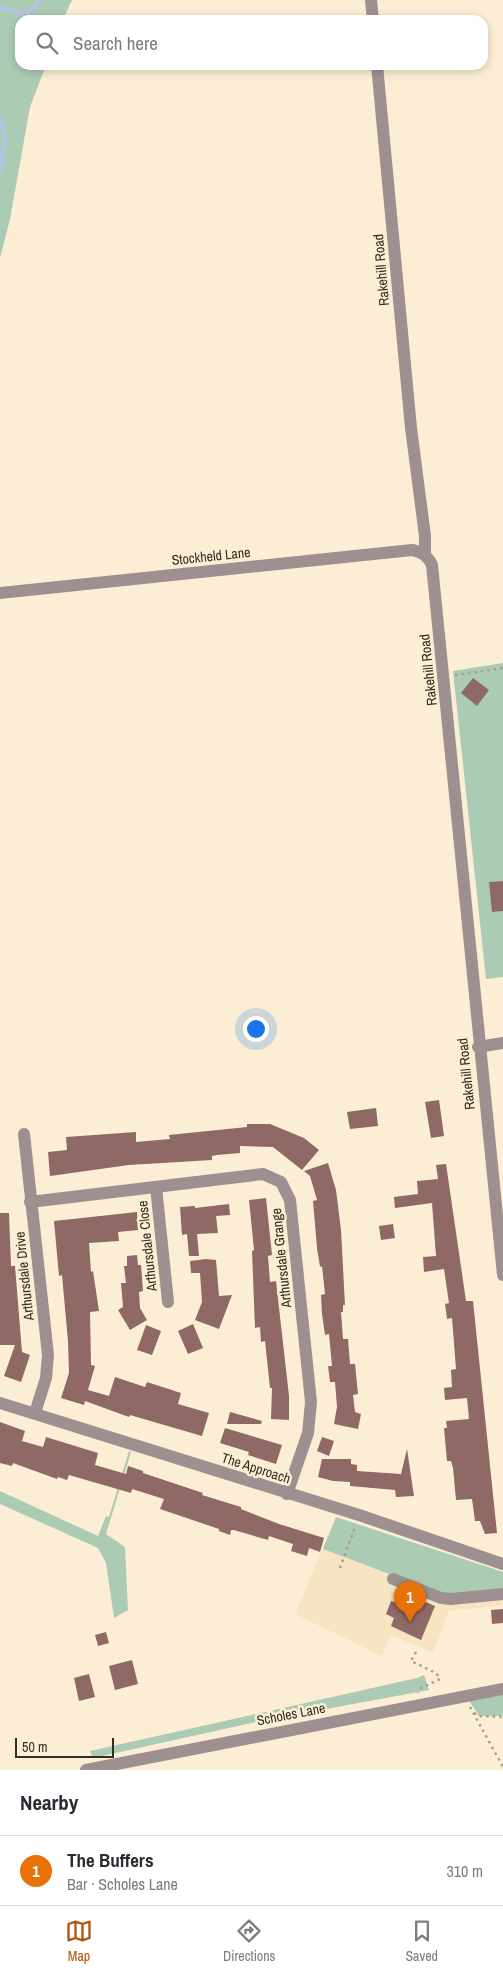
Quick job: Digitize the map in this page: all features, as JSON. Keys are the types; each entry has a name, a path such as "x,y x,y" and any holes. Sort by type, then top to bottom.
{"street":[{"path":"371,0 372,15"},
{"name":"Rakehill Road","path":"377,70 411,428 425,536 424,554 432,565 478,1046 503,1275"},
{"name":"Stockheld Lane","path":"0,593 412,550 424,554"},
{"path":"478,1046 503,1042"},
{"name":"Arthursdale Drive","path":"24,1134 48,1355 46,1378 35,1413"},
{"name":"Arthursdale Grange","path":"30,1202 263,1174 281,1182 287,1190 291,1210 311,1402 308,1433 287,1494"},
{"name":"Arthursdale Close","path":"156,1187 168,1302"},
{"name":"The Approach","path":"0,1403 359,1515 503,1564"},
{"path":"393,1579 441,1598 451,1599 503,1594"},
{"name":"Scholes Lane","path":"86,1770 503,1688"}],"path":[{"path":"444,676 503,668"},
{"path":"340,1568 359,1515"},
{"path":"410,1707 421,1688 440,1679 436,1673 411,1661 416,1652"},
{"path":"503,1717 476,1714 472,1711 503,1766"}],"shaded area":[{"path":"336,1517 503,1572 503,1605 449,1611 433,1652 390,1635 382,1656 295,1614"}],"green space":[{"path":"0,0 72,0 65,15 15,15 15,70 44,70 30,107 10,219 0,258"},
{"path":"503,663 503,977 486,979 453,671"},
{"path":"129,1451 131,1452 106,1534 125,1547 128,1610 114,1618 106,1563 98,1548 0,1504 0,1491 98,1536 106,1516 109,1517"},
{"path":"336,1517 503,1572 503,1591 445,1595 323,1549"},
{"path":"424,1675 429,1690 261,1721 93,1758 90,1751 417,1678"},
{"path":"503,1688 503,1716 479,1716 466,1696"}],"building":[{"path":"473,678 489,690 477,706 461,693"},
{"path":"503,881 503,911 492,912 489,882"},
{"path":"439,1100 444,1136 431,1138 425,1102"},
{"path":"376,1108 378,1126 350,1129 347,1112"},
{"path":"247,1124 270,1124 304,1138 319,1150 302,1170 273,1147 240,1146 240,1153 212,1156 212,1160 129,1165 50,1176 48,1152 67,1150 66,1137 136,1132 136,1142 170,1139 169,1135 247,1127"},
{"path":"328,1163 336,1190 341,1230 345,1305 343,1305 343,1312 341,1312 343,1339 348,1339 350,1364 355,1364 358,1394 353,1395 355,1412 361,1414 358,1429 334,1424 337,1407 335,1382 330,1382 328,1366 332,1366 329,1334 325,1335 322,1314 321,1295 325,1294 322,1266 320,1267 317,1248 313,1201 317,1200 310,1176 304,1171"},
{"path":"446,1164 466,1301 473,1301 497,1533 485,1534 480,1521 475,1521 472,1499 456,1500 453,1468 451,1461 447,1461 444,1428 447,1428 446,1421 469,1419 467,1398 445,1400 444,1388 452,1387 451,1370 456,1369 452,1318 447,1319 445,1304 449,1303 444,1269 424,1272 423,1257 436,1256 432,1203 395,1208 394,1197 418,1194 417,1181 438,1179 436,1165"},
{"path":"266,1198 272,1255 268,1256 270,1282 276,1281 289,1396 289,1420 271,1419 272,1388 270,1388 265,1341 261,1342 260,1327 255,1328 252,1251 254,1250 249,1200"},
{"path":"229,1204 230,1215 216,1216 218,1233 197,1234 199,1256 189,1256 187,1234 182,1235 180,1207 195,1206 195,1208"},
{"path":"137,1212 138,1230 118,1232 119,1241 89,1243 91,1272 93,1271 99,1311 90,1312 91,1365 95,1366 88,1390 109,1396 115,1377 145,1387 147,1382 181,1393 178,1404 209,1413 202,1436 130,1415 129,1417 85,1401 84,1405 61,1398 69,1373 68,1341 62,1275 59,1276 54,1221"},
{"path":"0,1213 9,1213 11,1266 15,1266 22,1352 30,1355 21,1382 4,1376 15,1345 0,1345"},
{"path":"393,1224 395,1238 381,1240 379,1226"},
{"path":"137,1255 138,1265 141,1265 143,1291 139,1292 140,1308 147,1320 130,1330 118,1310 123,1307 121,1283 126,1283 124,1266 127,1266 127,1256"},
{"path":"216,1260 219,1296 232,1295 219,1329 195,1320 202,1302 200,1273 191,1273 190,1261"},
{"path":"193,1324 203,1348 188,1354 178,1331"},
{"path":"146,1325 161,1331 152,1355 137,1350"},
{"path":"230,1412 262,1421 261,1424 227,1424"},
{"path":"0,1422 25,1431 22,1441 43,1447 46,1437 98,1453 95,1465 126,1474 128,1466 143,1471 143,1473 203,1493 202,1495 241,1507 241,1509 279,1524 324,1538 320,1552 309,1548 307,1556 291,1551 293,1544 269,1536 268,1540 234,1530 231,1530 230,1535 219,1531 219,1529 160,1509 164,1499 132,1489 131,1493 69,1475 67,1480 58,1477 57,1479 13,1463 12,1466 0,1463"},
{"path":"225,1428 282,1445 276,1464 248,1455 249,1452 220,1443"},
{"path":"322,1437 334,1441 329,1456 317,1451"},
{"path":"407,1449 414,1496 396,1497 395,1490 350,1486 350,1482 333,1481 318,1477 322,1459 351,1459 351,1464 357,1465 357,1471 401,1474"},
{"path":"414,1597 435,1606 421,1640 391,1626 394,1618 386,1614 391,1601 411,1606"},
{"path":"503,1609 503,1623 492,1624 491,1610"},
{"path":"106,1632 109,1643 98,1646 95,1635"},
{"path":"132,1660 138,1684 115,1690 109,1666"},
{"path":"89,1674 95,1697 79,1701 74,1678"}],"waterway":[{"path":"0,7 22,14 35,8 39,0"},
{"path":"0,117 5,139 0,173"}],"place":[{"name":"The Buffers","path":"410,1622"}]}
